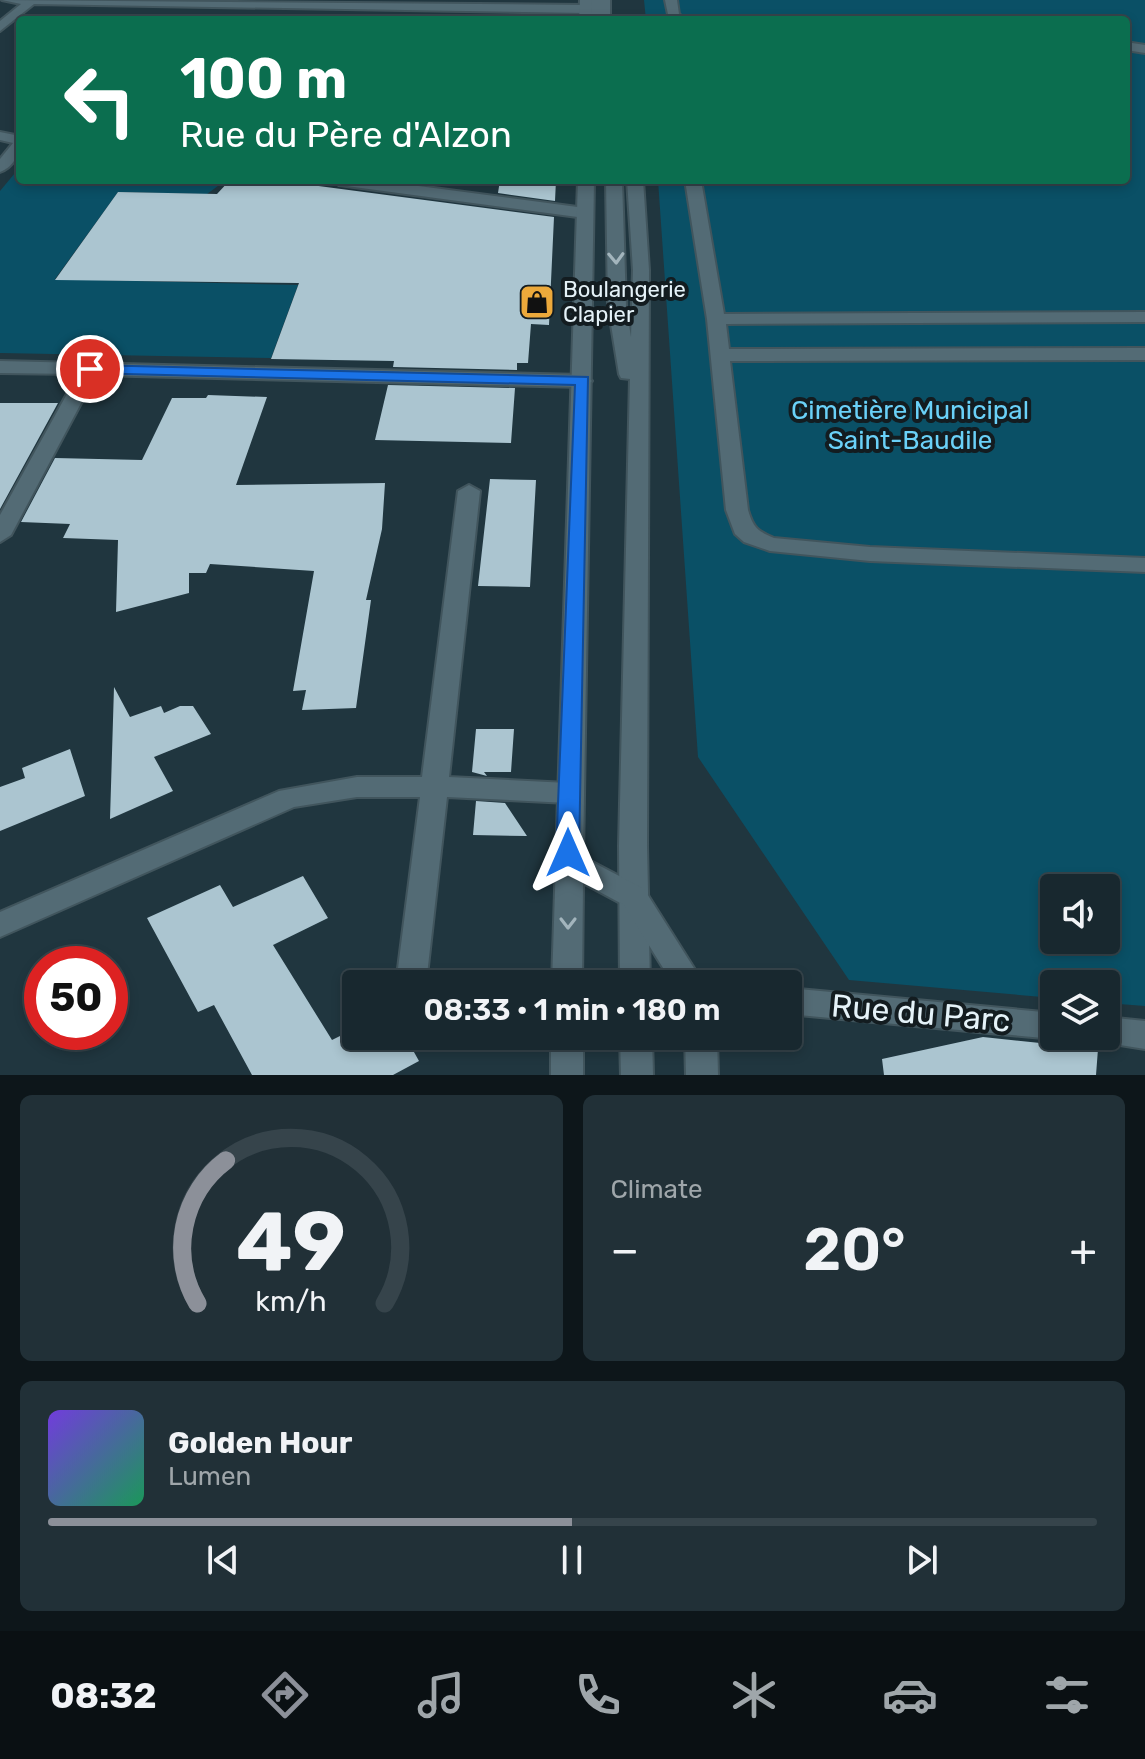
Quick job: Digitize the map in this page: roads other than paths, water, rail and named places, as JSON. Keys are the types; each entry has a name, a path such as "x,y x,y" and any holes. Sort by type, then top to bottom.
{"street":[{"path":"8,0 588,7"},
{"path":"0,27 32,0"},
{"path":"0,168 16,147"},
{"path":"369,184 585,213"},
{"path":"567,970 568,793 583,381 586,184"},
{"path":"614,184 617,306 637,424"},
{"path":"635,184 641,270 637,424 635,970"},
{"path":"694,184 716,319 737,510 743,529 752,537 782,546 870,554 1145,565"},
{"path":"716,319 1145,317"},
{"path":"720,355 1145,354"},
{"path":"0,367 583,381"},
{"path":"0,535 90,369"},
{"path":"413,970 469,491"},
{"path":"0,925 289,798 357,787 568,793"},
{"path":"568,862 634,897 680,970"},
{"name":"Rue du Parc","path":"802,1002 1040,1025"},
{"path":"1120,1032 1145,1035"},
{"path":"567,1050 567,1075"},
{"path":"636,1050 637,1075"},
{"path":"701,1050 702,1075"}],"place":[{"name":"Boulangerie Clapier","path":"537,302"}],"park label":[{"name":"Cimetière Municipal Saint-Baudile","path":"910,425"}]}
